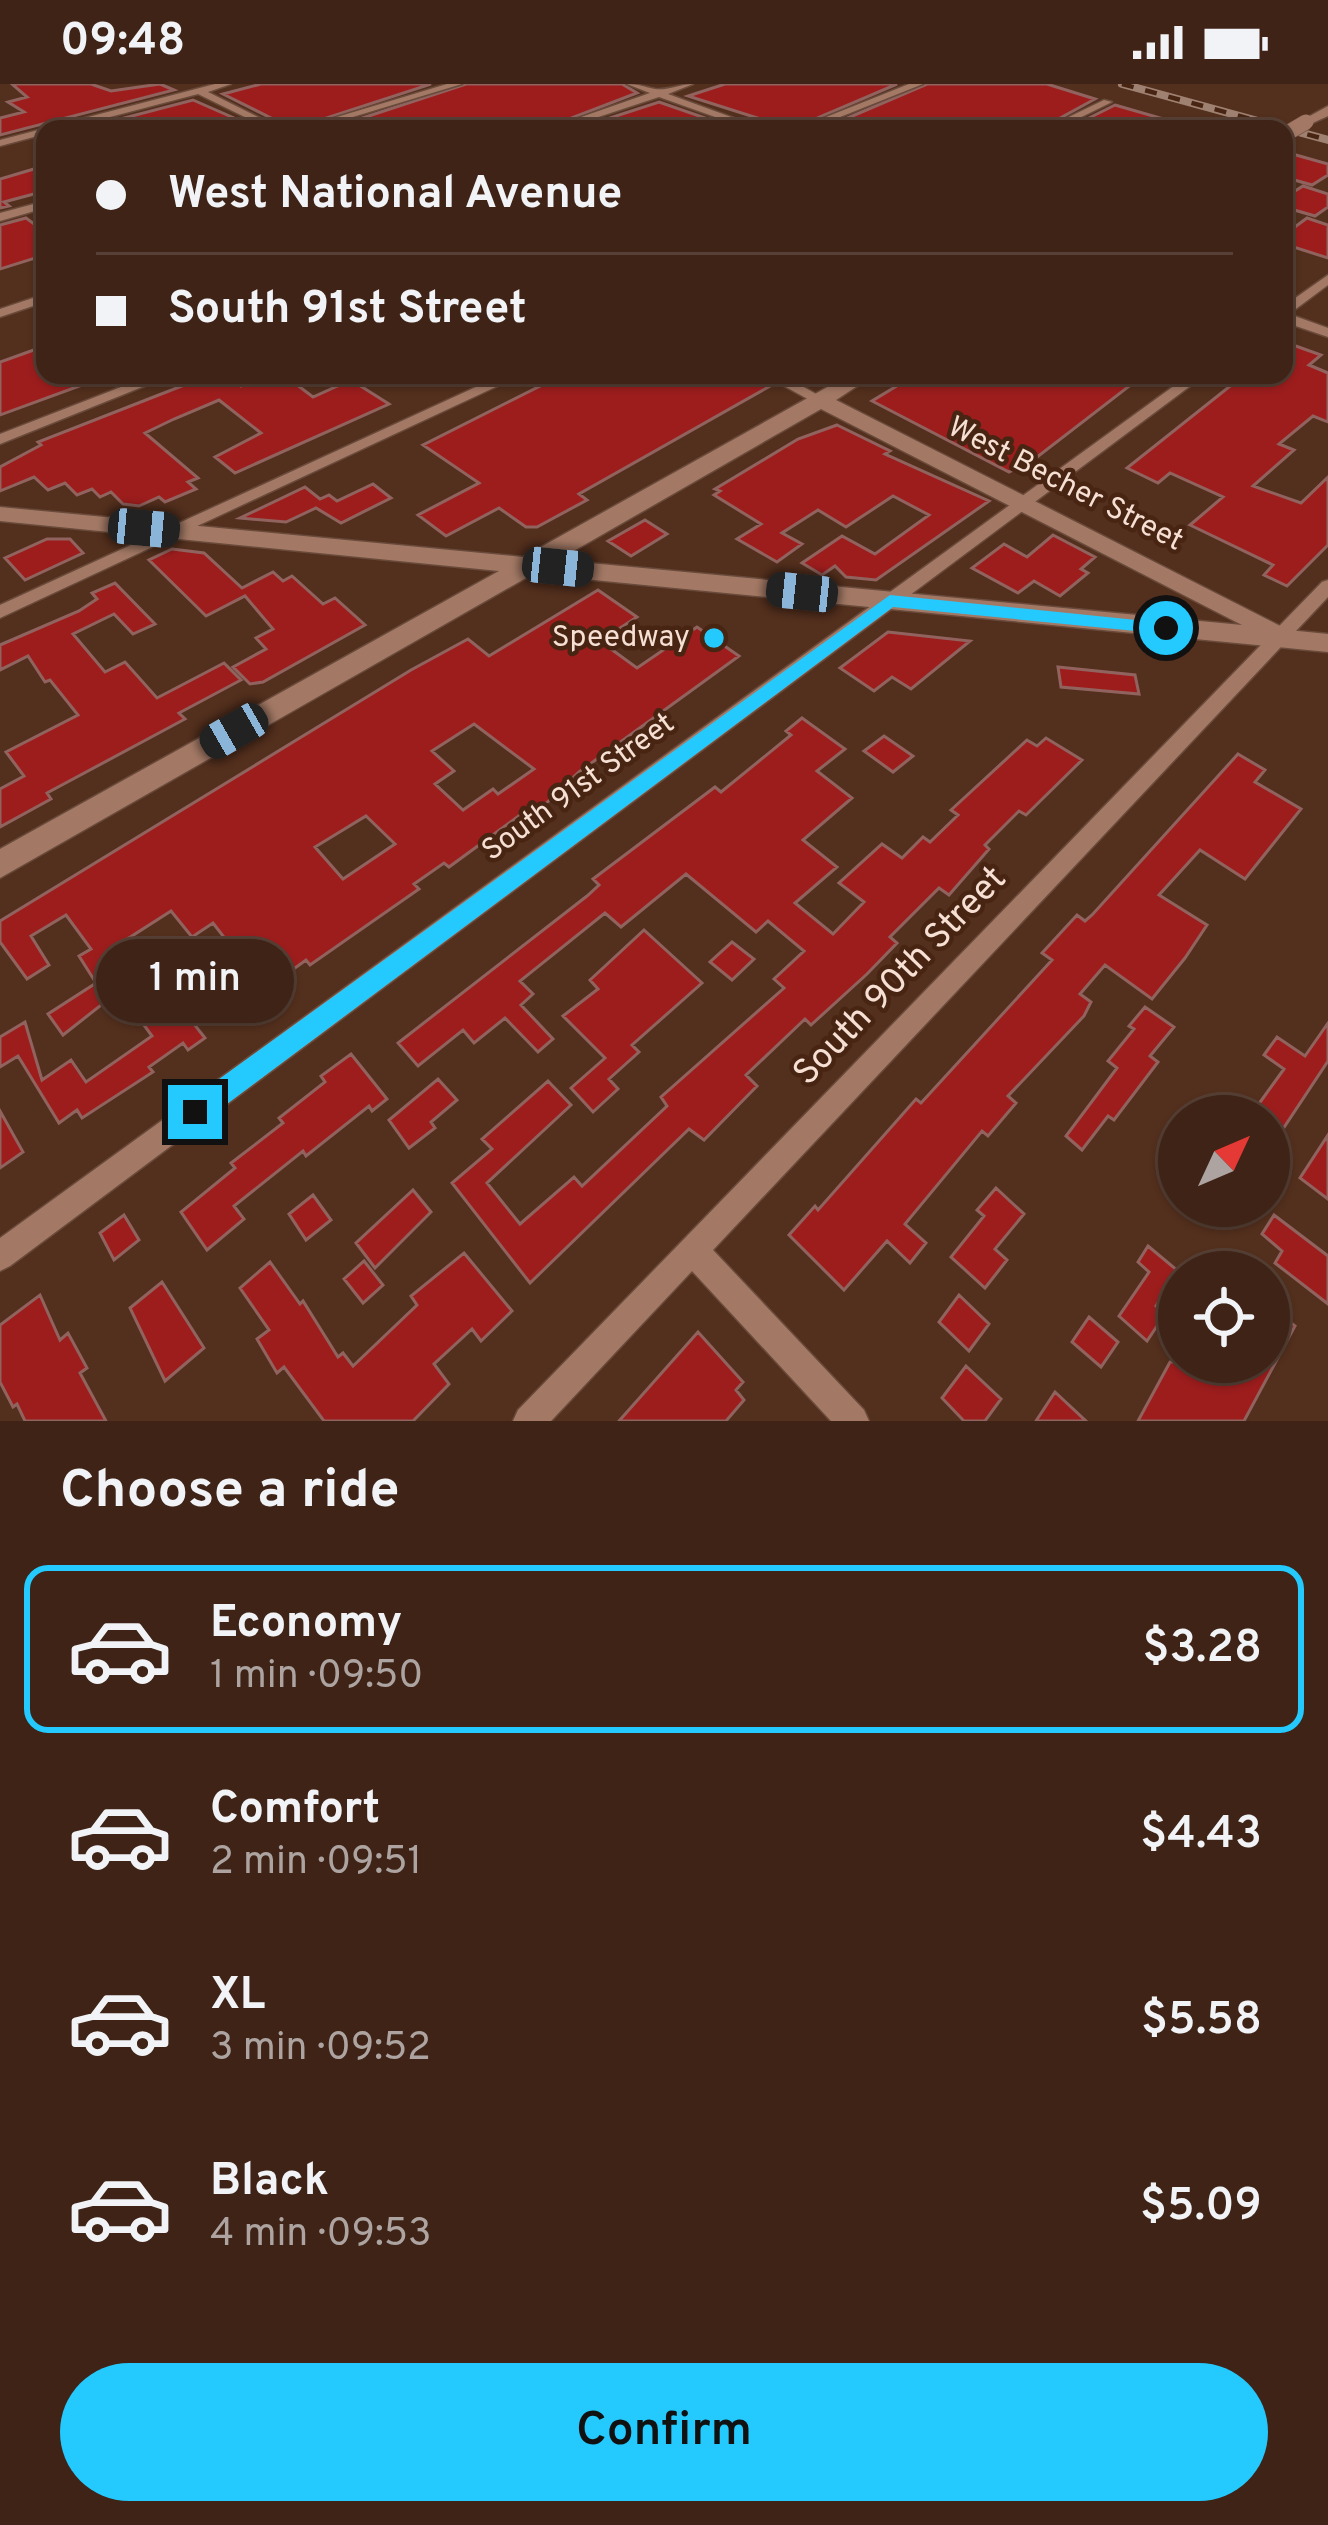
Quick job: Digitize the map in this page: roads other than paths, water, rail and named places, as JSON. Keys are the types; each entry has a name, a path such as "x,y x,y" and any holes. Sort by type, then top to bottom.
{"street":[{"path":"186,84 259,120"},
{"path":"87,120 226,84"},
{"path":"333,120 457,84"},
{"path":"632,84 733,120"},
{"path":"580,120 688,84"},
{"path":"824,120 918,84"},
{"path":"1068,120 1107,102"},
{"path":"1293,130 1328,110"},
{"path":"0,142 36,133"},
{"path":"0,217 36,207"},
{"path":"1293,307 1328,279"},
{"path":"0,313 36,301"},
{"path":"1293,318 1328,333"},
{"path":"0,439 142,384"},
{"path":"0,612 494,384"},
{"name":"West Becher Street","path":"789,384 1328,656"},
{"path":"0,865 848,384"},
{"name":"South 91st Street","path":"0,1256 1186,384"},
{"path":"0,514 1204,632 1283,635 1328,643"},
{"name":"South 90th Street","path":"529,1421 1328,586"},
{"path":"692,1249 853,1421"}],"railway":[{"path":"1122,84 1254,120"},
{"path":"1293,130 1328,140"}],"place":[{"name":"Speedway","path":"714,638"}]}
